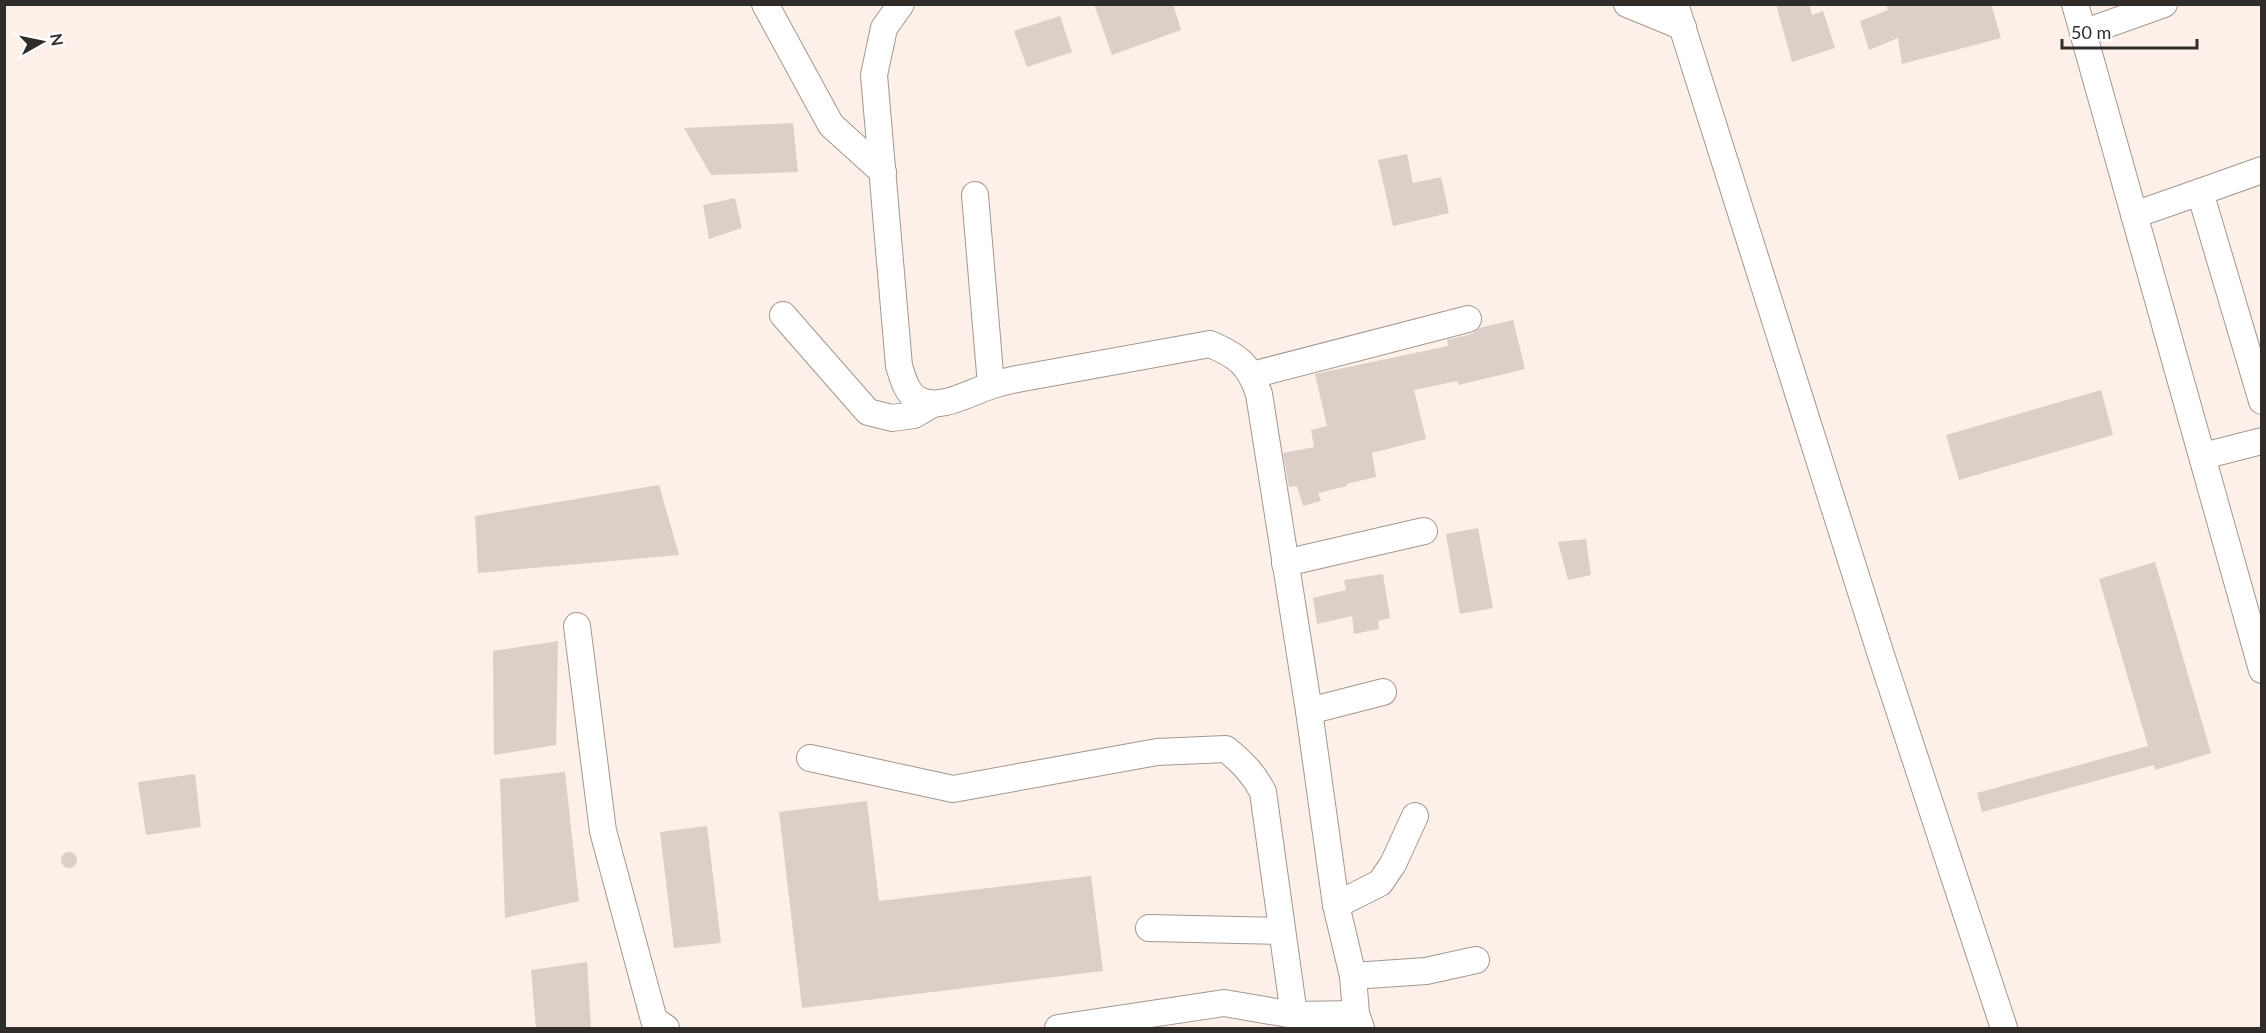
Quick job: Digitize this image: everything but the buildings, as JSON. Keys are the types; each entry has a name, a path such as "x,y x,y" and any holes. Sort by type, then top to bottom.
{"lane":[{"path":"765,4 831,125 883,172"},
{"path":"901,4 884,28 874,75 899,366 906,387 917,398 933,404"},
{"path":"1627,4 1679,16 1881,655 2004,1029"},
{"path":"2075,4 2262,670"},
{"path":"2083,33 2164,4"},
{"path":"2134,215 2262,170"},
{"path":"2200,192 2262,401"},
{"path":"975,195 991,385"},
{"path":"783,315 868,412 892,418 914,415 933,404 991,385 1168,350 1210,344 1235,355 1252,375 1259,394 1309,711 1336,905 1353,976 1358,1021 1294,1015 1224,1003 1058,1029"},
{"path":"1252,375 1467,319"},
{"path":"2203,456 2262,441"},
{"path":"1285,563 1424,531"},
{"path":"577,626 603,831 654,1020 666,1029"},
{"path":"1309,711 1383,692"},
{"path":"810,758 953,789 1157,752 1226,749 1256,777 1263,792 1294,1015"},
{"path":"1336,905 1380,882 1393,864 1415,816"},
{"path":"1149,928 1282,932"},
{"path":"1353,976 1426,970 1476,960"}]}
